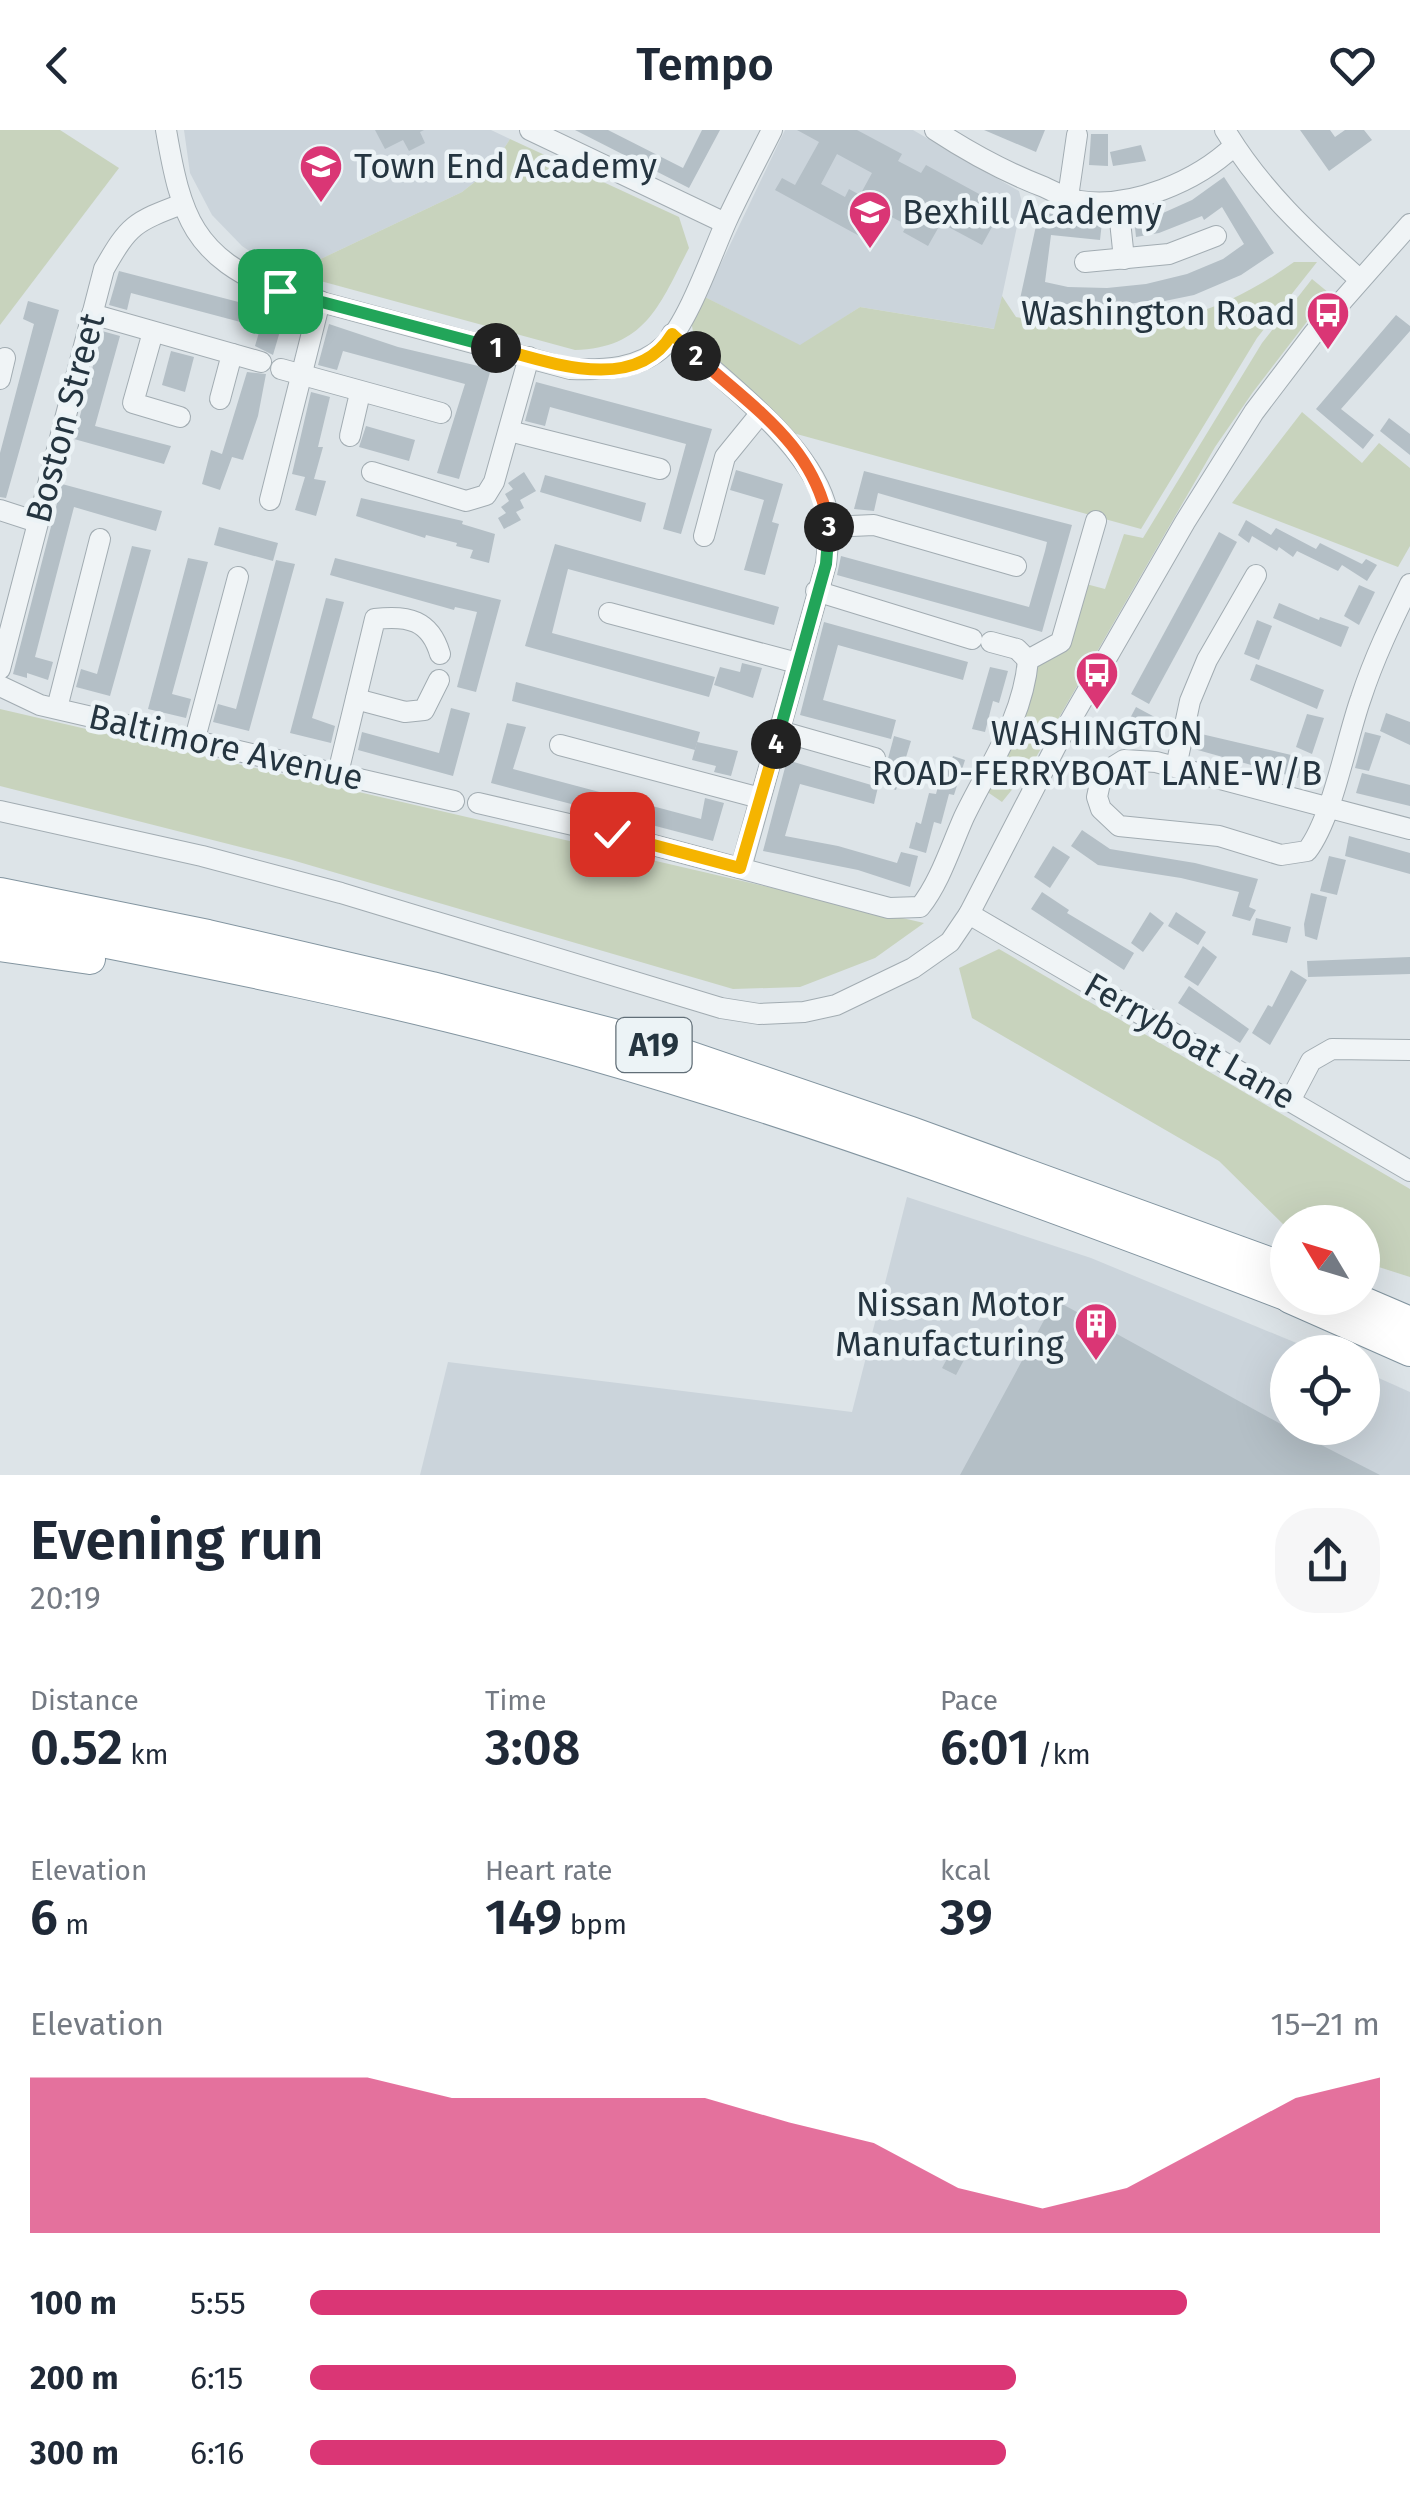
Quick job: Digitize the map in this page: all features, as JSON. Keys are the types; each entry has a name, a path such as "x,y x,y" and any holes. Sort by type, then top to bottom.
{"highway":[{"path":"0,871 225,928 338,966"},
{"name":"A19","path":"0,893 338,966 656,1045 911,1132 1270,1262"},
{"name":"A19","path":"0,922 433,1013 688,1084 902,1155 1270,1290"},
{"path":"0,946 433,1013"},
{"path":"1380,1309 1410,1322"},
{"name":"A19","path":"1329,1315 1410,1351"}],"street":[{"path":"166,130 182,204 198,236 219,259 245,278 570,370 611,370 638,362 666,344 710,263 772,130"},
{"path":"530,130 726,223"},
{"path":"935,130 1010,174 1078,201 1118,202 1186,179 1218,161 1230,138 1308,234 1360,279"},
{"path":"1068,198 1077,135"},
{"path":"1118,202 1124,259"},
{"name":"Boston Street","path":"0,669 104,269 124,232 152,215 182,204"},
{"path":"0,810 342,892 721,1008 759,1014 804,1012 836,1005 880,987 950,942 969,914 1058,742 1254,412 1360,279 1410,224"},
{"path":"1085,262 1169,254 1216,236"},
{"path":"270,500 281,369 320,301"},
{"path":"92,314 441,414"},
{"path":"153,332 133,402 180,416"},
{"path":"672,334 803,456 825,503 830,527 826,564 740,868"},
{"path":"220,399 232,354"},
{"path":"372,472 466,501 486,496 494,482 529,357"},
{"path":"350,436 360,393"},
{"path":"704,536 725,456 760,414"},
{"path":"508,432 660,470"},
{"path":"0,510 37,522"},
{"path":"1028,660 1061,642 1096,522"},
{"path":"830,527 874,525 1016,566"},
{"path":"56,708 100,540"},
{"path":"1176,767 1190,701 1207,660 1256,575"},
{"path":"194,742 238,577"},
{"path":"1410,584 1367,680 1326,809 1318,837 1308,851 1280,855 1219,836 1128,828 1111,820 1098,797 1108,770 1124,760 1156,762 1326,809 1410,829"},
{"path":"816,592 1017,649 1028,660"},
{"path":"609,613 797,664"},
{"path":"338,773 375,619 392,616 420,623 434,634 440,654"},
{"path":"478,803 889,908 920,907 932,892 1019,708 1028,660"},
{"path":"356,699 405,712 424,710 440,680"},
{"name":"Baltimore Avenue","path":"0,685 27,700 56,708 454,800"},
{"path":"780,730 875,758"},
{"path":"560,745 760,798"},
{"name":"Ferryboat Lane","path":"969,914 1407,1161"},
{"path":"1291,1098 1311,1062 1332,1049 1410,1050"}],"shaded area":[{"name":"Town End Academy","path":"184,130 491,130 510,139 490,170 462,192 291,273 276,269 242,246 212,215 190,173"},
{"name":"Bexhill Academy","path":"785,130 913,130 1019,191 1022,203 995,329 860,307 800,346 705,297"},
{"name":"Nissan Motor Manufacturing","path":"907,1197 1091,1258 1277,1335 1270,1335 1270,1445 1380,1445 1380,1379 1410,1392 1410,1475 420,1475 448,1362 852,1412"}],"green space":[{"path":"0,130 60,130 119,168 0,325"},
{"path":"510,139 679,217 689,248 659,304 635,332 599,347 575,350 291,273 462,192 490,170"},
{"path":"1294,262 1317,262 1257,338 1141,529 793,433 695,344 691,320 705,297 800,345 860,307 994,329 1002,296 1016,317 1092,327 1128,326 1162,322 1228,301"},
{"path":"1312,279 1329,293 1215,447 1031,766 1002,802 986,791 1036,667 1086,584 1105,589 1124,534 1143,538 1262,343"},
{"path":"1302,412 1362,463 1379,443 1410,468 1410,546 1398,567 1232,503"},
{"path":"0,709 924,923 875,958 800,987 733,989 292,860 0,786"},
{"path":"999,949 1410,1189 1410,1277 1380,1267 1380,1205 1270,1205 1270,1211 1219,1161 972,1018 959,968"}],"building":[{"path":"375,130 424,130 420,132 425,143 409,151 403,140 385,149"},
{"path":"575,130 608,130 683,168 702,130 720,130 689,188"},
{"path":"797,130 857,130 902,154 898,161 921,173 926,165 1003,207 982,245 941,223 928,246 903,232 907,225 878,210 863,238 775,190 782,178 795,185 819,142","holes":["837,154 872,173 860,195 849,189 845,197 821,184"]},
{"path":"984,130 1045,130 1036,152"},
{"path":"1300,130 1330,130 1335,137 1345,130 1364,130 1372,140 1329,171"},
{"path":"1091,134 1108,134 1108,166 1089,165"},
{"path":"1141,145 1146,161 1113,166 1110,152"},
{"path":"1224,177 1274,253 1241,275 1194,295 1155,303 1154,300 1104,308 1020,299 1039,212 1102,222 1100,240 1051,235 1045,282 1107,288 1146,284 1187,274 1223,259 1244,244 1222,207 1204,220 1202,216 1159,233 1136,237 1134,218 1163,213 1192,200"},
{"path":"119,271 285,314 273,355 255,346 260,329 248,324 131,293 127,310 109,305"},
{"path":"28,301 59,310 6,498 0,497 0,453 34,324 23,319"},
{"path":"1396,315 1410,326 1410,331 1341,409 1374,435 1363,449 1316,409"},
{"path":"329,324 398,347 491,369 459,479 437,473 465,384 343,351 337,370 318,365"},
{"path":"102,331 120,336 95,426 171,446 164,464 74,439"},
{"path":"171,351 194,357 185,392 162,385"},
{"path":"247,372 266,374 258,416 243,460 232,457 220,490 202,484 211,450 222,454"},
{"path":"536,382 712,429 681,534 663,529 686,444 550,407 545,426 525,421"},
{"path":"311,392 330,397 314,479 326,481 316,516 295,510 305,477 292,474"},
{"path":"1389,418 1410,434 1410,455 1380,431"},
{"path":"366,426 415,440 409,461 359,447"},
{"path":"736,470 783,484 772,522 779,524 765,575 744,570 764,500 730,490"},
{"path":"864,471 1072,525 1042,632 837,575 841,556 1029,607 1045,551 1047,542 878,493 874,511 854,509"},
{"path":"524,472 536,491 520,500 524,508 516,512 521,520 504,529 498,518 506,513 501,507 509,501 505,494 513,489 508,483"},
{"path":"545,475 646,503 641,522 540,492"},
{"path":"62,484 162,511 156,531 74,507 35,657 53,662 48,680 27,673 27,678 13,674"},
{"path":"361,498 463,521 462,524 495,534 489,563 470,558 473,550 456,546 457,543 426,535 425,538 356,516"},
{"path":"1246,520 1271,535 1276,528 1316,549 1320,543 1362,564 1366,559 1377,565 1367,581 1342,565 1338,571 1297,551 1293,557 1252,536 1249,543 1238,535"},
{"path":"219,527 278,543 273,561 214,545"},
{"path":"1219,532 1237,542 1149,704 1131,694"},
{"path":"555,544 779,607 774,625 568,569 552,633 715,677 709,697 525,646"},
{"path":"132,546 151,550 110,696 76,687 81,669 97,674"},
{"path":"188,558 208,562 172,694 191,699 186,718 148,709"},
{"path":"335,558 501,600 476,692 457,687 477,612 455,607 454,610 330,575"},
{"path":"276,560 295,564 249,731 213,722 218,704 236,709"},
{"path":"1359,585 1375,592 1359,625 1344,616"},
{"path":"326,598 344,602 312,718 335,726 331,743 290,733"},
{"path":"1279,603 1319,620 1320,617 1349,627 1341,647 1273,618"},
{"path":"1257,620 1272,626 1259,660 1244,654"},
{"path":"824,622 968,662 963,680 838,645 823,700 896,720 891,739 800,715"},
{"path":"742,663 762,668 753,698 714,685 720,667 740,672"},
{"path":"1256,664 1324,690 1317,709 1250,680"},
{"path":"990,667 1008,671 999,703 993,701 985,732 972,729"},
{"path":"516,682 700,732 695,750 512,701"},
{"path":"1136,707 1164,722 1154,740 1127,724"},
{"path":"451,708 470,713 453,776 358,750 362,732 439,753"},
{"path":"1386,713 1410,722 1410,745 1380,731"},
{"path":"1307,714 1324,718 1312,754 1296,747"},
{"path":"507,723 526,727 513,769 701,819 705,798 724,803 713,841 491,783"},
{"path":"1365,732 1381,736 1369,771 1355,768"},
{"path":"1197,733 1304,758 1298,778 1194,749"},
{"path":"894,736 911,741 896,790 881,785"},
{"path":"697,742 738,751 731,776 714,772 716,766 692,760"},
{"path":"953,756 965,760 954,795 949,794 941,824 934,822 926,853 909,848 916,822 921,824 929,793 936,794 945,760 951,762"},
{"path":"787,760 878,787 874,804 800,784 785,836 897,863 901,852 918,856 910,887 858,870 763,851"},
{"path":"1362,773 1410,785 1410,806 1356,793"},
{"path":"1082,830 1110,849 1195,863 1258,879 1249,907 1256,910 1250,921 1232,916 1239,892 1098,865 1071,846"},
{"path":"1349,836 1410,853 1410,874 1345,856"},
{"path":"1053,846 1070,857 1050,888 1034,877"},
{"path":"1329,856 1346,860 1337,895 1320,891"},
{"path":"1042,892 1069,910 1067,913 1134,953 1124,970 1031,909"},
{"path":"1311,893 1327,897 1317,940 1305,936"},
{"path":"1150,912 1164,923 1143,952 1131,943"},
{"path":"1176,912 1206,932 1198,945 1168,926"},
{"path":"1256,918 1291,927 1287,943 1252,935"},
{"path":"1203,946 1217,957 1198,986 1184,977"},
{"path":"1410,957 1410,974 1308,977 1307,961"},
{"path":"1291,970 1307,980 1270,1045 1252,1033 1268,1005 1272,1007"},
{"path":"1189,986 1249,1029 1240,1043 1178,1003"},
{"name":"Nissan Motor Manufacturing","path":"1055,1300 1270,1418 1270,1445 1321,1445 1380,1475 960,1475"},
{"path":"958,1339 971,1347 956,1375 942,1368"}],"place":[{"name":"Town End Academy","path":"321,204"},
{"name":"Bexhill Academy","path":"870,250"},
{"name":"Washington Road","path":"1328,351"},
{"name":"WASHINGTON ROAD-FERRYBOAT LANE-W/B","path":"1097,711"},
{"name":"Nissan Motor Manufacturing","path":"1096,1362"}],"route":[{"path":"280,291 570,370 611,370 638,362 666,344 672,334 786,436 803,456 825,503 830,527 826,564 740,868 612,834"}]}
